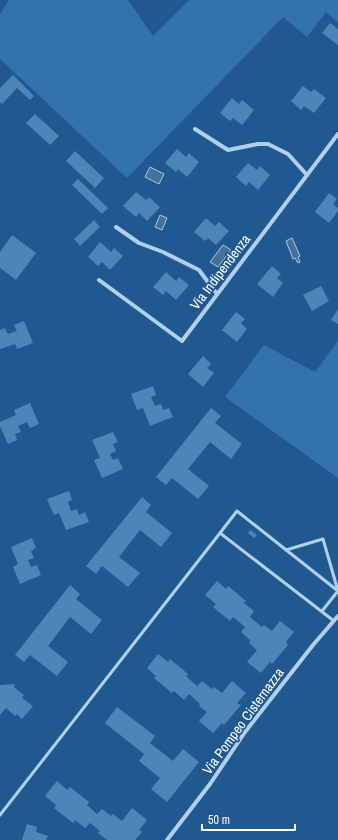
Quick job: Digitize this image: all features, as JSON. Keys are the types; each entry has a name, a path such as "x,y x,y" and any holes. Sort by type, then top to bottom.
{"street":[{"path":"195,129 228,150 258,144 268,144 288,154 307,175"},
{"name":"Via Indipendenza","path":"99,280 182,341 338,134"},
{"path":"116,228 139,243 163,252 199,270 217,294"},
{"name":"Via Pompeo Cisternazza","path":"167,840 210,784 245,732 313,645 338,616"}],"lane":[{"path":"0,815 237,511 338,591"},
{"path":"220,533 334,621"},
{"path":"286,550 323,540 338,591"},
{"path":"322,611 338,591"}],"shaded area":[{"path":"9,0 128,0 153,36 189,0 338,0 338,22 326,12 307,37 283,17 127,178 0,59 0,14"},
{"path":"150,167 164,174 159,184 145,177"},
{"path":"160,215 167,218 162,230 155,227"},
{"path":"292,238 300,256 298,257 300,262 298,263 295,258 293,259 286,241"},
{"path":"223,245 231,250 218,267 210,262"},
{"path":"338,341 338,478 225,397 264,345 315,372"}],"building":[{"path":"330,23 338,29 338,45 322,33"},
{"path":"13,75 34,96 30,100 17,88 2,104 0,102 0,88"},
{"path":"303,86 311,92 314,89 326,98 314,113 304,106 301,110 291,101"},
{"path":"232,98 239,104 242,100 254,110 242,125 233,118 230,121 220,113"},
{"path":"35,114 59,136 50,145 26,123"},
{"path":"177,149 186,157 189,153 199,162 187,177 178,169 176,172 165,163"},
{"path":"75,151 104,178 95,188 66,161"},
{"path":"248,163 257,170 260,166 270,175 258,190 249,182 246,186 236,177"},
{"path":"78,179 108,208 102,214 72,185"},
{"path":"136,192 146,200 149,197 160,207 147,221 139,213 136,217 123,206"},
{"path":"329,193 337,199 333,204 338,208 338,211 329,223 315,212"},
{"path":"206,218 215,226 219,222 229,231 216,245 208,238 205,241 194,232"},
{"path":"94,220 100,227 80,246 74,239"},
{"path":"12,235 36,253 16,280 0,268 0,252"},
{"path":"100,242 111,252 114,248 123,256 110,270 102,262 98,266 88,257"},
{"path":"272,266 281,274 277,278 283,283 273,297 257,284"},
{"path":"166,272 176,281 179,277 189,285 176,300 166,291 163,295 153,287"},
{"path":"321,286 329,301 312,311 303,295"},
{"path":"338,309 338,324 331,320"},
{"path":"236,312 245,319 241,323 247,329 237,342 222,330"},
{"path":"24,321 33,343 17,349 15,344 0,349 0,330 5,328 8,334 17,331 14,325"},
{"path":"203,356 211,364 207,368 214,373 203,387 188,374"},
{"path":"153,386 156,395 151,397 155,406 161,404 163,410 169,408 173,417 150,426 143,408 137,410 131,394"},
{"path":"30,403 39,424 30,428 27,422 18,426 21,432 15,434 17,440 8,444 0,426 0,422 16,415 14,410"},
{"path":"211,408 221,416 215,423 242,444 231,459 210,442 188,469 209,486 198,499 172,478 166,485 156,477"},
{"path":"113,432 118,442 113,444 116,451 110,454 113,460 118,458 123,469 102,478 94,460 100,458 92,440"},
{"path":"69,491 72,500 68,502 71,511 77,509 79,515 85,512 89,522 66,530 59,513 54,515 47,499"},
{"path":"142,497 151,505 146,512 172,533 161,547 140,530 119,557 140,573 128,587 102,566 96,574 86,566"},
{"path":"250,530 257,535 254,538 248,533"},
{"path":"32,538 36,548 31,551 34,558 28,560 31,567 37,565 41,575 20,584 13,567 18,564 11,547"},
{"path":"217,581 226,589 228,586 246,601 244,603 254,611 250,617 262,627 264,625 272,631 280,621 294,632 286,642 288,645 272,664 270,662 261,673 247,662 257,650 249,643 251,641 241,632 245,627 233,617 230,621 213,607 216,604 205,595"},
{"path":"70,585 80,594 76,599 102,620 91,634 70,617 48,646 68,662 57,676 30,655 24,662 15,655"},
{"path":"158,654 168,662 170,659 188,674 186,676 197,686 202,681 212,689 214,687 222,693 232,681 246,693 237,703 241,705 224,725 222,723 213,733 199,721 207,712 199,706 200,704 189,694 184,700 174,691 172,693 154,678 156,676 147,668"},
{"path":"15,684 14,687 24,695 22,698 33,706 22,719 17,714 15,716 6,708 0,715 0,685"},
{"path":"117,707 155,736 150,743 173,761 183,749 199,762 167,802 151,789 160,778 139,761 144,754 105,723"},
{"path":"57,781 67,790 70,787 89,802 87,805 97,814 102,809 111,816 113,814 122,821 132,808 147,820 139,830 142,832 135,840 107,840 98,833 100,831 90,823 85,828 75,820 73,823 54,808 56,805 45,796"},
{"path":"27,824 37,827 36,832 48,836 46,840 22,840"}]}
